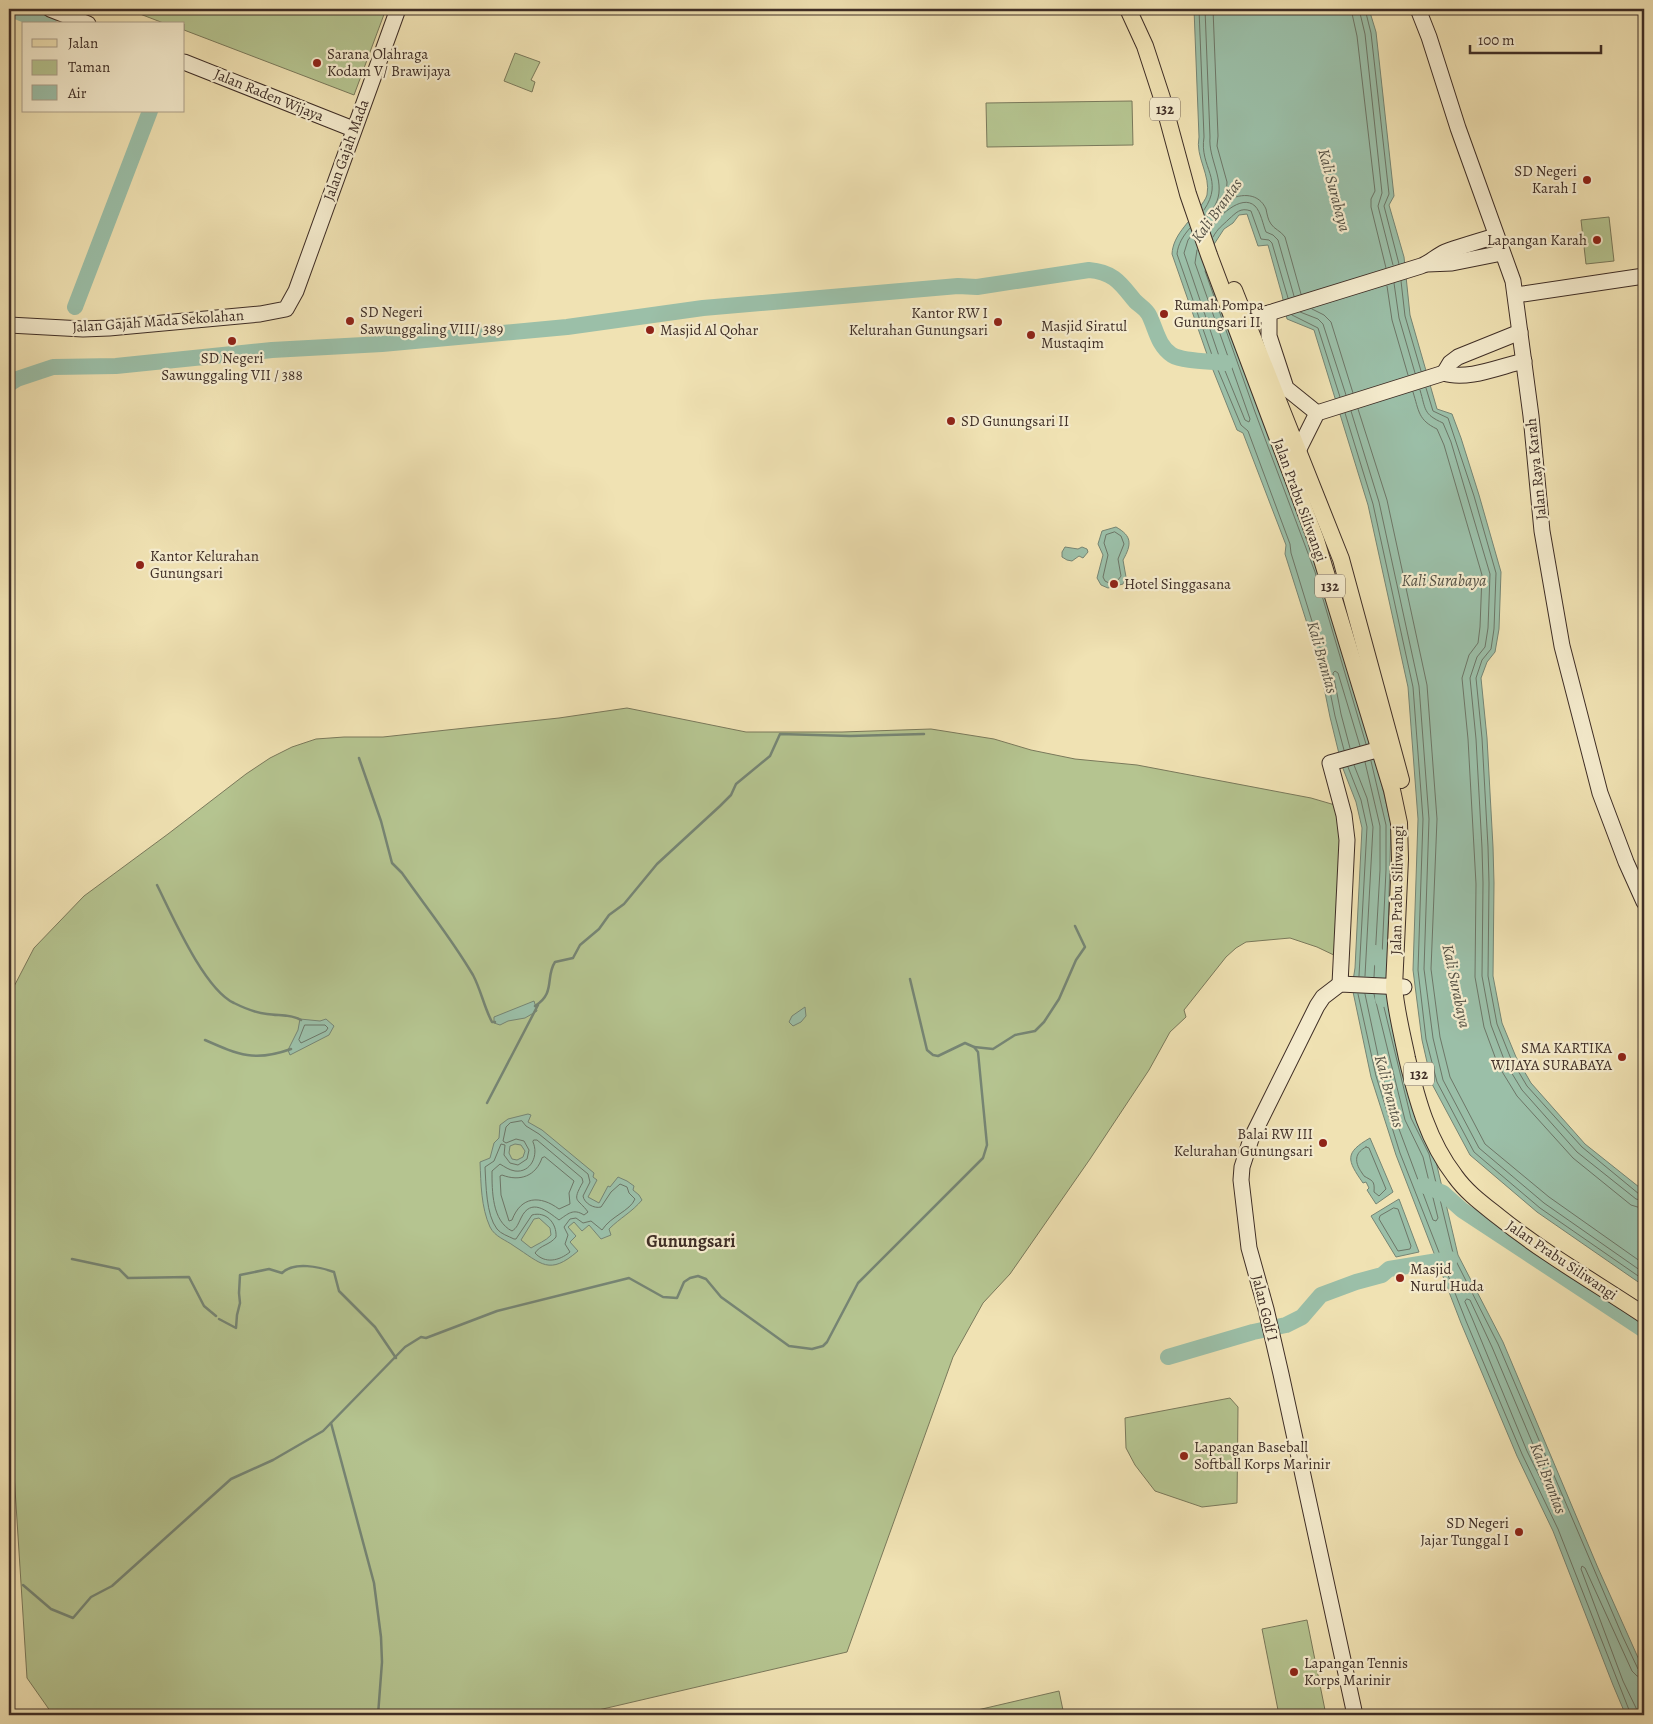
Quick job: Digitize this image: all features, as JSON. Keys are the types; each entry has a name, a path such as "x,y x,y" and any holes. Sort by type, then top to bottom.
{"main road":[{"path":"50,9 83,22"},
{"name":"Jalan Gajah Mada","path":"296,291 353,129 398,9"},
{"name":"132","path":"1128,9 1138,27 1212,251 1240,319"},
{"name":"132","path":"1140,9 1158,54 1198,208"},
{"name":"Jalan Raya Karah","path":"1418,9 1513,281 1524,361 1542,531 1566,667 1600,793 1626,862 1644,902"},
{"name":"Jalan Raden Wijaya","path":"185,62 353,129"},
{"path":"1424,265 1446,252 1496,236"},
{"path":"1240,319 1275,311 1424,265 1452,263 1502,253"},
{"path":"1516,294 1644,276"},
{"name":"Jalan Gajah Mada Sekolahan","path":"9,325 83,330 260,314 286,309 296,291"},
{"path":"1275,311 1269,336 1284,382 1290,393 1323,410"},
{"name":"Jalan Prabu Siliwangi","path":"1240,319 1280,404 1341,559 1399,823 1400,860 1395,987 1402,1034 1419,1105 1432,1139 1455,1177 1478,1200 1526,1239 1644,1315"},
{"name":"Jalan Prabu Siliwangi","path":"1240,319 1288,465 1323,562 1383,748"},
{"path":"1442,374 1450,363 1458,357 1520,332"},
{"path":"1298,451 1323,410 1442,374 1464,375 1524,361"},
{"path":"1284,382 1278,420 1288,450 1288,465"},
{"path":"1323,562 1331,566 1341,559"},
{"path":"1383,748 1330,762 1348,840 1343,984 1395,987"},
{"name":"Jalan Golf I","path":"1343,984 1323,997 1317,1006 1252,1139 1242,1167 1241,1180 1249,1248 1270,1328 1355,1715"},
{"name":"Jalan Prabu Siliwangi","path":"1395,987 1410,1032 1422,1090 1432,1119 1454,1159 1472,1180 1531,1231 1644,1303"}],"green space":[{"name":"Sarana Olahraga Kodam V/ Brawijaya","path":"127,9 386,9 354,95 185,30 185,22 161,22"},
{"path":"515,53 540,62 531,80 535,82 532,92 504,81"},
{"path":"1132,101 1133,145 987,147 986,103"},
{"name":"Lapangan Karah","path":"1609,217 1614,261 1586,264 1581,220"},
{"path":"627,708 746,732 842,732 931,729 994,739 1031,750 1075,759 1137,765 1311,798 1335,805 1344,835 1338,957 1317,947 1290,938 1246,942 1226,957 1184,1010 1186,1017 1170,1032 1149,1070 1010,1274 983,1303 953,1357 847,1652 577,1715 53,1715 27,1678 9,1394 9,996 34,948 84,896 246,774 270,758 292,747 316,739 383,737 559,718"},
{"name":"Lapangan Baseball Softball Korps Marinir","path":"1230,1398 1238,1407 1237,1503 1202,1507 1155,1491 1135,1465 1126,1448 1125,1418"},
{"name":"Lapangan Tennis Korps Marinir","path":"1307,1620 1326,1715 1279,1715 1262,1629"},
{"path":"1059,1691 1064,1715 956,1715"}],"water":[{"name":"Kali Surabaya","path":"1194,9 1369,9 1376,32 1394,196 1389,205 1404,257 1410,315 1437,409 1452,414 1461,438 1501,572 1499,629 1495,652 1487,662 1481,678 1487,738 1493,847 1493,976 1502,1023 1516,1057 1531,1083 1585,1144 1644,1191 1644,1286 1537,1212 1470,1155 1432,1084 1422,1040 1413,970 1418,819 1408,687 1368,505 1314,330 1287,319 1268,245 1258,246 1247,214 1239,215 1233,223 1224,229 1207,255 1320,571 1375,755 1391,824 1387,968 1384,987 1394,1032 1434,1153 1458,1255 1503,1342 1598,1568 1644,1671 1644,1715 1628,1715 1624,1711 1553,1531 1517,1456 1461,1323 1396,1155 1371,1077 1352,987 1355,968 1362,828 1356,802 1342,766 1318,658 1285,554 1286,545 1243,433 1237,430 1209,360 1172,254 1178,235 1203,203 1208,188 1198,144"},
{"path":"1116,527 1128,537 1129,541 1123,560 1126,577 1123,584 1108,588 1101,585 1097,578 1103,555 1098,544 1102,531"},
{"path":"1065,547 1078,549 1082,547 1087,549 1088,552 1083,558 1079,556 1072,561 1067,560 1062,557"},
{"path":"534,1001 537,1011 525,1018 508,1021 500,1025 494,1023 494,1017"},
{"path":"805,1007 806,1016 801,1022 793,1026 789,1022 792,1016"},
{"path":"300,1019 320,1021 326,1019 334,1026 329,1035 290,1055 288,1050 298,1030"},
{"path":"531,1115 528,1122 542,1130 594,1173 593,1177 597,1180 588,1197 599,1203 608,1186 610,1187 618,1177 634,1186 633,1190 642,1200 609,1229 611,1235 601,1239 589,1225 582,1231 574,1222 568,1227 576,1236 570,1242 578,1251 568,1259 560,1263 546,1265 532,1258 492,1230 483,1203 480,1162 490,1158 494,1143 499,1138 500,1125 508,1119","holes":["515,1144 521,1145 525,1151 523,1157 517,1160 512,1159 509,1153 510,1146","539,1218 550,1228 551,1235 531,1248 521,1240 534,1219"]},
{"path":"1370,1138 1393,1192 1376,1204 1367,1190 1369,1188 1366,1182 1363,1183 1351,1163 1352,1153"},
{"path":"1399,1199 1419,1252 1396,1257 1371,1216"}],"waterway":[{"path":"11,9 44,22"},
{"path":"75,307 150,112"},
{"path":"9,384 17,379 53,367 116,366 272,350 382,344 567,327 703,308 958,286 977,287 1089,270 1105,273 1121,284 1148,313 1160,342 1172,355 1190,360 1226,363"},
{"path":"535,1006 546,996 555,962 573,958 580,945 599,929 609,915 624,904 657,864 731,795 736,784 770,756 780,734 850,736 924,734"},
{"path":"359,758 381,821 392,863 402,873 465,962 476,981 492,1022 495,1022"},
{"path":"157,885 200,967 211,983 223,995 234,1003 255,1011 289,1016 301,1020"},
{"path":"974,1047 993,1049 1015,1035 1035,1031 1044,1022 1059,999 1076,960 1085,947 1075,926"},
{"name":"Kali Brantas","path":"1375,953 1387,968 1383,999"},
{"path":"23,1585 51,1609 73,1618 91,1597 112,1586 231,1479 273,1460 323,1431 405,1347 421,1337 426,1338 497,1311 629,1278 663,1297 677,1298 684,1282 698,1276 706,1279 721,1297 789,1346 812,1349 823,1346 827,1342 858,1283 983,1158 987,1145 978,1052 974,1047 965,1043 938,1056 933,1055 927,1050 910,979"},
{"path":"487,1103 538,1005"},
{"path":"205,1040 228,1050 247,1055 267,1055 291,1049"},
{"path":"1423,1185 1443,1193 1462,1210 1644,1330"},
{"path":"72,1259 119,1269 128,1278 189,1277 204,1306 216,1316"},
{"name":"Kali Brantas","path":"1168,1357 1253,1332 1286,1325 1302,1317 1321,1295 1382,1275 1389,1269 1450,1259"},
{"path":"219,1319 236,1328 240,1303 240,1275 269,1269 282,1273 287,1269 300,1266 322,1268 334,1272 339,1291 375,1327 396,1358"},
{"path":"331,1423 374,1583 381,1637 382,1662 378,1715"}],"place":[{"name":"Sarana Olahraga Kodam V/ Brawijaya","path":"317,63"},
{"name":"SD Negeri Karah I","path":"1587,180"},
{"name":"Lapangan Karah","path":"1597,240"},
{"name":"Rumah Pompa Gunungsari II","path":"1164,314"},
{"name":"SD Negeri Sawunggaling VIII/ 389","path":"350,321"},
{"name":"Kantor RW I Kelurahan Gunungsari","path":"998,322"},
{"name":"Masjid Al Qohar","path":"650,330"},
{"name":"Masjid Siratul Mustaqim","path":"1031,335"},
{"name":"SD Negeri Sawunggaling VII / 388","path":"232,341"},
{"name":"SD Gunungsari II","path":"951,421"},
{"name":"Kantor Kelurahan Gunungsari","path":"140,565"},
{"name":"Hotel Singgasana","path":"1114,584"},
{"name":"SMA KARTIKA WIJAYA SURABAYA","path":"1622,1057"},
{"name":"Balai RW III Kelurahan Gunungsari","path":"1323,1143"},
{"name":"Masjid Nurul Huda","path":"1400,1278"},
{"name":"Lapangan Baseball Softball Korps Marinir","path":"1184,1456"},
{"name":"SD Negeri Jajar Tunggal I","path":"1519,1532"},
{"name":"Lapangan Tennis Korps Marinir","path":"1294,1672"}],"district":[{"name":"Gunungsari","path":"691,1241"}]}
